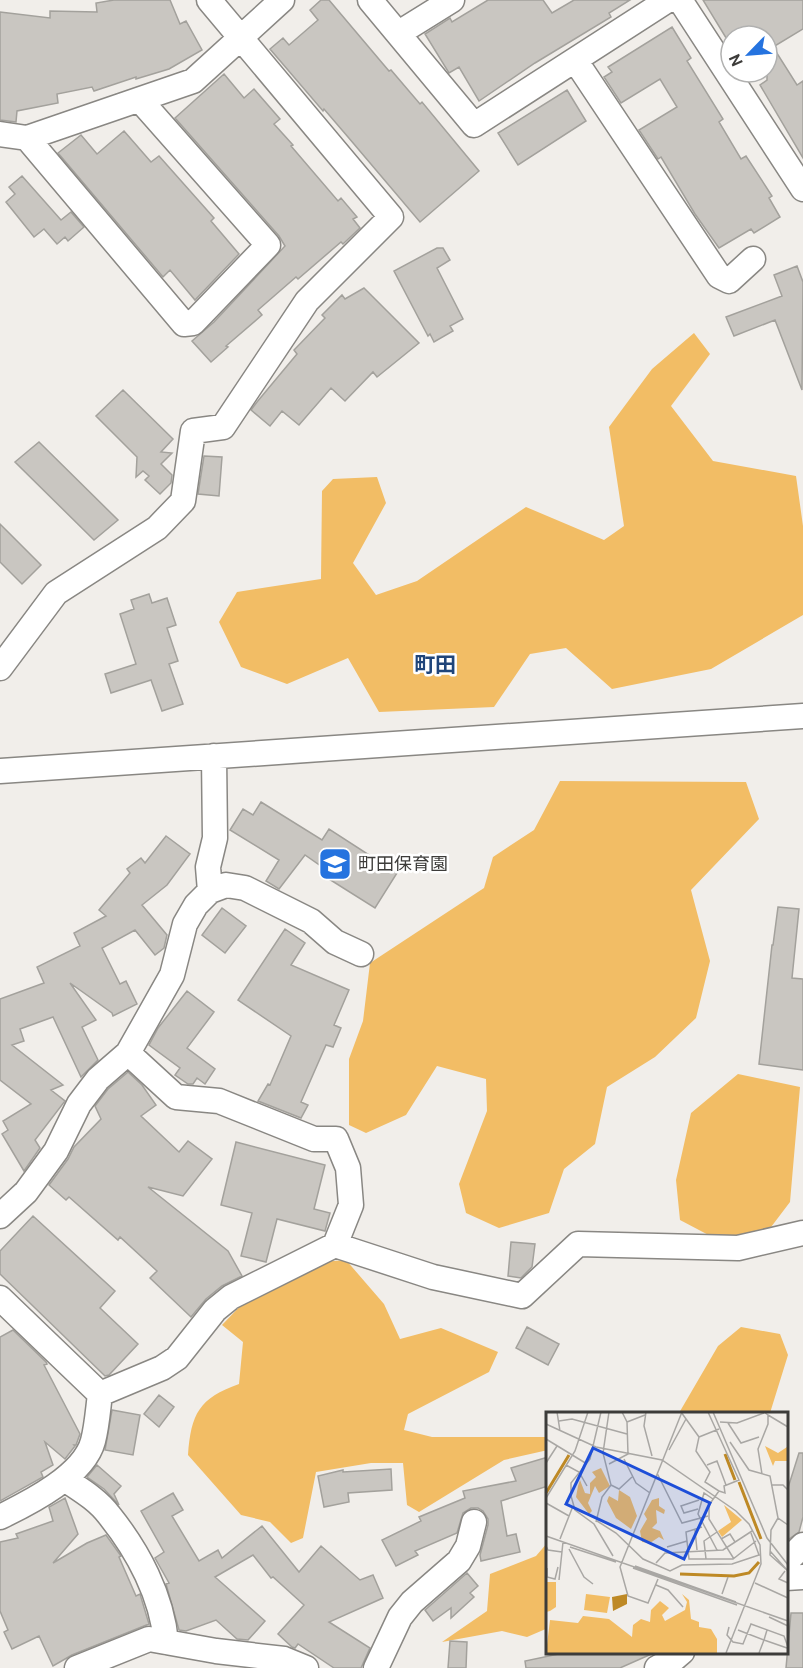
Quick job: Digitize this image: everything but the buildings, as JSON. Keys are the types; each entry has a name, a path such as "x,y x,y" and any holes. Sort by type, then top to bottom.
{"street":[{"path":"0,668 56,593 157,528 183,501 193,431 223,427 307,300 391,217 209,0"},
{"path":"0,135 27,138 193,81 282,0"},
{"path":"370,0 474,125 668,0"},
{"path":"399,33 452,0"},
{"path":"680,0 803,189"},
{"path":"575,60 719,276 729,281 753,259"},
{"path":"27,138 184,324 193,323 268,245 140,100"},
{"path":"0,771 803,716"},
{"path":"210,891 208,867 215,838 214,756"},
{"path":"0,1215 26,1192 56,1151 79,1104 92,1087 128,1053 172,975 185,924 196,905 210,891 226,885 245,888 311,921 335,942 361,954"},
{"path":"100,1394 162,1368 177,1358 215,1310 231,1297 335,1245 351,1205 348,1168 336,1139 314,1139 219,1101 176,1097 128,1053"},
{"path":"335,1245 433,1277 522,1296 578,1244 738,1248 803,1233"},
{"path":"0,1298 100,1394"},
{"path":"0,1517 66,1480 83,1462 93,1442 100,1394"},
{"path":"66,1480 88,1495 109,1514 142,1564 164,1620 166,1641"},
{"path":"376,1668 400,1617 411,1602 459,1561 468,1546 474,1522"},
{"path":"788,1560 803,1545"},
{"path":"77,1668 149,1639 166,1641 215,1659 284,1659 306,1668"},
{"path":"657,1668 681,1653"}],"shaded area":[{"path":"694,333 710,354 671,406 713,461 796,476 803,526 803,615 711,669 612,689 566,648 530,654 494,707 379,712 348,658 287,684 241,667 219,622 237,592 321,579 322,491 333,479 377,477 386,503 353,563 376,595 417,581 526,507 604,540 624,526 609,427 652,369"},
{"path":"560,781 746,782 759,819 691,890 710,961 696,1018 655,1057 607,1087 595,1144 564,1169 549,1213 499,1228 466,1213 459,1184 487,1111 486,1079 437,1066 406,1115 366,1133 349,1125 349,1059 363,1021 370,963 484,888 493,857 534,830"},
{"path":"738,1074 800,1087 790,1202 765,1235 718,1240 680,1220 676,1180 691,1113"},
{"path":"346,1260 384,1304 400,1339 441,1328 498,1352 489,1372 408,1414 404,1430 432,1437 546,1437 546,1450 504,1460 419,1512 407,1505 403,1463 371,1463 316,1472 303,1538 291,1543 270,1522 241,1515 188,1455 192,1429 200,1409 215,1395 239,1384 243,1342 222,1325 248,1298 321,1262"},
{"path":"741,1327 780,1334 788,1355 770,1412 680,1412 718,1346"},
{"path":"546,1544 546,1629 527,1637 502,1631 442,1642 487,1611 490,1574 536,1556"}],"place":[{"name":"町田保育園","path":"335,864"}],"district":[{"name":"町田","path":"435,664"}]}
